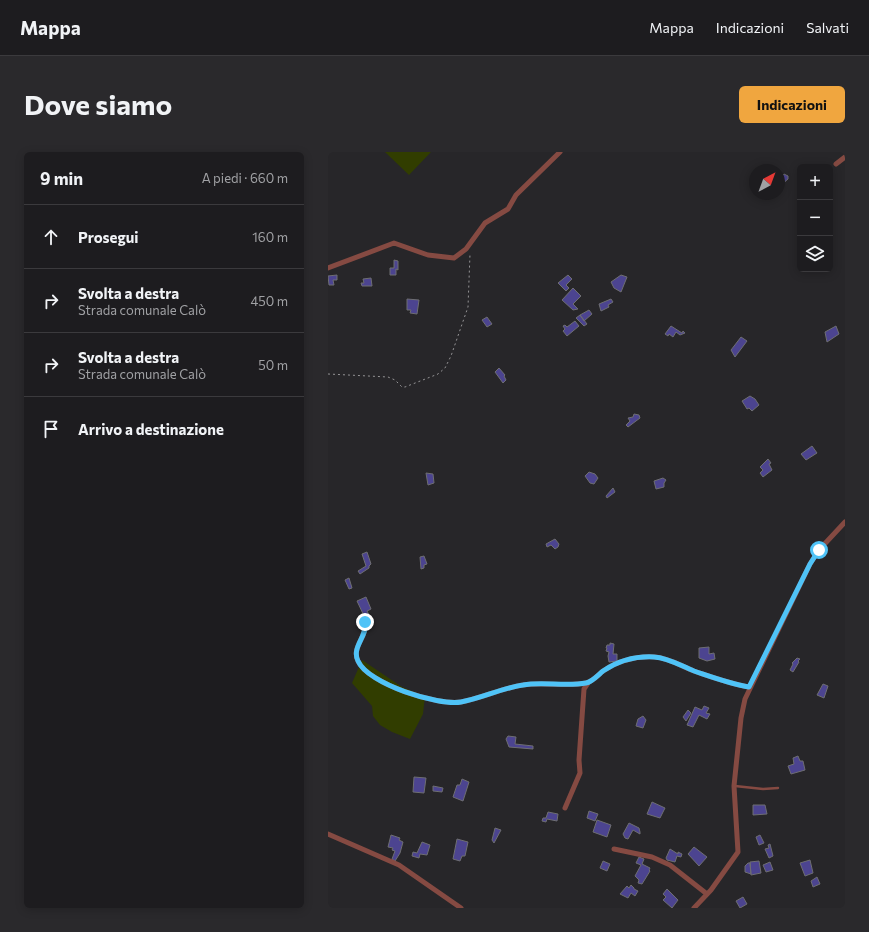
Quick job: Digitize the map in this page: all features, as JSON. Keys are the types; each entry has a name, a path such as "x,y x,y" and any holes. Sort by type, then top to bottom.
{"street":[{"path":"328,268 394,242 428,255 454,258 466,249 486,223 508,209 516,195 560,152"},
{"path":"836,164 845,157"},
{"path":"694,908 738,852 734,786 740,718 749,687 810,564 819,550 845,522"},
{"path":"365,622 366,628 355,652 358,662 369,673 388,684 413,694 442,702 460,702 523,685 588,683"},
{"path":"565,808 580,773 584,689 588,683 604,671 627,659 654,657 677,662 693,670 749,687"},
{"path":"328,834 399,865 461,908"},
{"path":"614,849 652,857 670,865 706,894"}],"lane":[{"path":"734,786 763,789 778,788"}],"path":[{"path":"328,374 388,377 395,380 402,387 405,387 438,374 445,368 460,334 468,307 471,267 470,254 466,249"}],"green space":[{"path":"385,152 431,152 409,175"},
{"path":"362,660 402,687 425,696 423,714 410,739 392,732 380,725 373,716 372,706 352,683"}],"building":[{"path":"785,174 788,176 788,179 785,182"},
{"path":"394,260 398,261 398,270 396,269 396,275 390,275 390,268 394,268"},
{"path":"337,275 337,280 333,280 334,285 329,285 328,276"},
{"path":"568,275 572,279 566,285 569,288 566,291 558,283"},
{"path":"621,275 627,277 621,292 614,288 611,282"},
{"path":"371,278 372,286 362,286 361,283 364,283 363,279"},
{"path":"573,288 581,296 573,304 578,309 573,310 562,300"},
{"path":"407,299 419,300 417,314 410,313 411,310 407,310"},
{"path":"611,299 613,302 608,305 609,307 601,311 599,304"},
{"path":"589,310 592,314 584,321 580,315"},
{"path":"580,315 587,324 584,326 576,318"},
{"path":"487,317 492,324 487,327 482,320"},
{"path":"575,321 579,326 567,336 563,331 565,329 563,326 565,325 567,327"},
{"path":"671,326 682,333 683,331 685,333 680,335 676,332 673,337 669,334 668,336 665,334"},
{"path":"836,326 839,334 827,342 825,332"},
{"path":"741,337 747,341 735,357 731,350"},
{"path":"499,368 505,375 506,380 503,383 495,372"},
{"path":"750,396 755,399 759,405 752,411 749,408 747,409 742,401"},
{"path":"634,414 639,415 640,418 628,427 626,425 630,421 628,418 633,417"},
{"path":"812,446 817,453 806,460 801,454"},
{"path":"768,459 771,463 769,464 772,470 763,477 760,473 763,470 760,467"},
{"path":"589,472 595,474 598,478 594,484 590,483 585,476"},
{"path":"426,473 433,474 434,483 428,485"},
{"path":"663,478 666,480 664,487 656,489 654,481"},
{"path":"613,488 615,492 607,498 606,496"},
{"path":"555,539 559,544 558,547 555,549 551,545 547,547 546,544"},
{"path":"367,552 371,564 369,568 360,574 358,571 366,566 362,554"},
{"path":"424,556 427,564 421,569 420,557"},
{"path":"349,578 352,588 349,589 345,580"},
{"path":"366,597 371,609 367,611 369,615 365,618 357,601"},
{"path":"610,643 614,644 613,654 617,654 617,661 609,662 609,652 606,651 606,648 607,645 610,645"},
{"path":"709,647 709,654 714,653 715,659 707,661 699,658 699,648"},
{"path":"797,658 800,659 793,672 790,670 793,664 792,663"},
{"path":"823,684 828,686 824,698 817,695"},
{"path":"704,706 709,708 706,713 710,714 707,719 699,715 693,727 687,725 695,707 702,710"},
{"path":"688,710 691,713 686,721 683,717"},
{"path":"643,716 646,720 643,728 636,726 638,719"},
{"path":"508,736 516,737 515,744 533,746 533,749 509,747 506,739"},
{"path":"798,756 800,761 803,761 805,770 791,774 788,766 794,764 793,758"},
{"path":"414,777 426,778 424,793 413,792"},
{"path":"462,779 469,782 463,801 453,797 457,785 460,785"},
{"path":"433,786 443,788 442,792 433,791"},
{"path":"652,802 665,808 660,818 647,814"},
{"path":"753,805 765,805 767,814 753,815"},
{"path":"589,811 598,814 595,821 587,818"},
{"path":"548,812 558,814 557,821 547,819 546,822 542,821 543,818 546,818"},
{"path":"597,820 611,825 607,837 593,832"},
{"path":"629,823 639,828 640,834 633,830 628,839 625,838 623,834"},
{"path":"495,828 501,830 494,843 492,840"},
{"path":"391,835 400,838 399,840 403,842 400,853 395,861 392,859 395,851 392,850 393,848 388,847"},
{"path":"760,835 764,843 759,845 756,837"},
{"path":"457,839 468,842 465,856 462,856 460,861 453,859"},
{"path":"422,842 430,845 427,855 420,854 419,858 412,856 413,852 417,853"},
{"path":"770,844 773,856 769,858 765,849 769,848 768,845"},
{"path":"694,847 707,857 699,866 688,854"},
{"path":"670,849 678,854 678,852 682,854 681,857 677,856 675,862 667,860 666,858"},
{"path":"639,857 644,859 642,864 650,868 650,871 642,884 638,883 639,880 635,876 641,865 636,863"},
{"path":"810,860 813,873 805,876 800,863"},
{"path":"603,861 610,864 607,871 600,868"},
{"path":"759,861 761,873 751,875 750,862"},
{"path":"770,862 773,870 766,872 763,865"},
{"path":"750,863 751,874 745,872 745,866"},
{"path":"817,877 820,884 813,887 811,881"},
{"path":"631,885 638,891 635,896 631,893 628,898 620,894 627,886 629,888"},
{"path":"667,889 678,900 672,908 663,900 666,897 663,894"},
{"path":"743,897 747,904 740,908 736,901"}],"route":[{"path":"365,622 366,628 355,652 358,662 369,673 388,684 413,694 442,702 460,702 523,685 588,683 604,671 627,659 654,657 677,662 693,670 740,686 749,687 810,564 819,550"}]}
